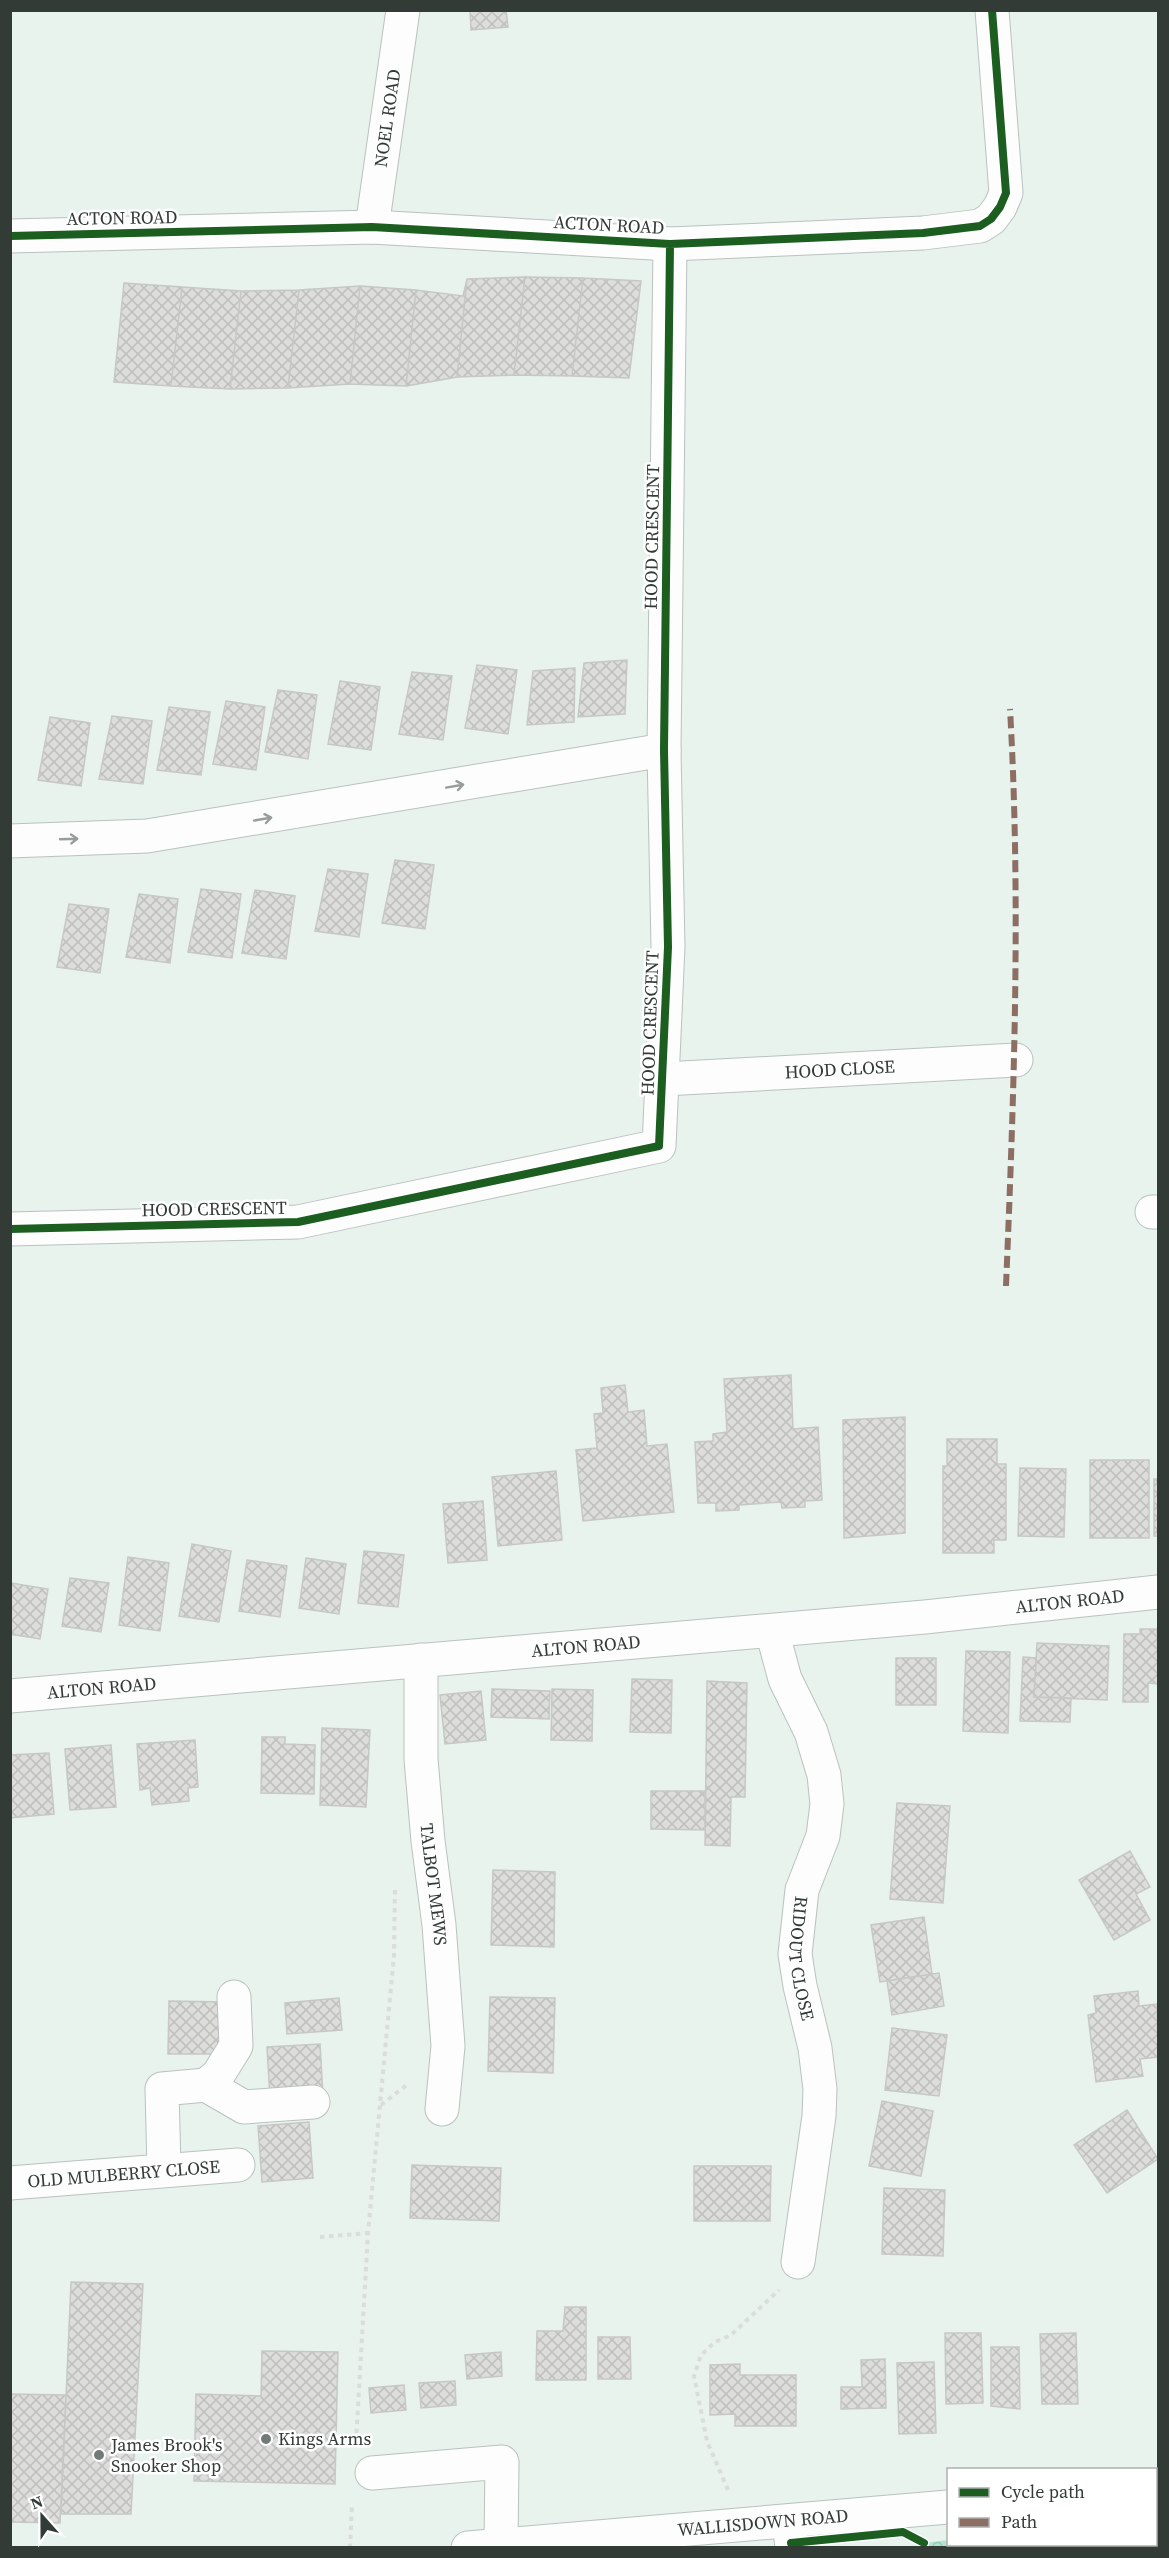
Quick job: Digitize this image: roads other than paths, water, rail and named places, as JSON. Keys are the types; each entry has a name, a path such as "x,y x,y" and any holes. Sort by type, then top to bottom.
{"street":[{"name":"NOEL ROAD","path":"372,227 403,10"},
{"name":"ACTON ROAD","path":"10,236 372,227 670,244 923,233 980,226 991,219 1006,193 993,10"},
{"name":"HOOD CRESCENT","path":"10,1229 298,1222 659,1146 664,1079 668,947 664,750 670,244"},
{"path":"10,841 147,836 664,750"},
{"name":"HOOD CLOSE","path":"664,1079 1016,1060"},
{"name":"ALTON ROAD","path":"10,1696 772,1631 1158,1592"},
{"name":"RIDOUT CLOSE","path":"772,1631 785,1679 811,1732 824,1774 826,1804 823,1836 802,1890 795,1954 815,2048 820,2089 819,2116 798,2262"},
{"name":"TALBOT MEWS","path":"421,1660 421,1759 428,1841 439,1925 448,2046 442,2109"},
{"path":"164,2170 162,2090 206,2085 218,2075 236,2046 234,1997"},
{"path":"206,2085 244,2107 313,2102"},
{"name":"OLD MULBERRY CLOSE","path":"10,2182 238,2165"},
{"path":"372,2473 502,2462 501,2545"},
{"name":"WALLISDOWN ROAD","path":"468,2547 730,2526 790,2534 947,2507"}],"place":[{"name":"Kings Arms","path":"266,2439"},
{"name":"James Brook's Snooker Shop","path":"99,2455"}]}
